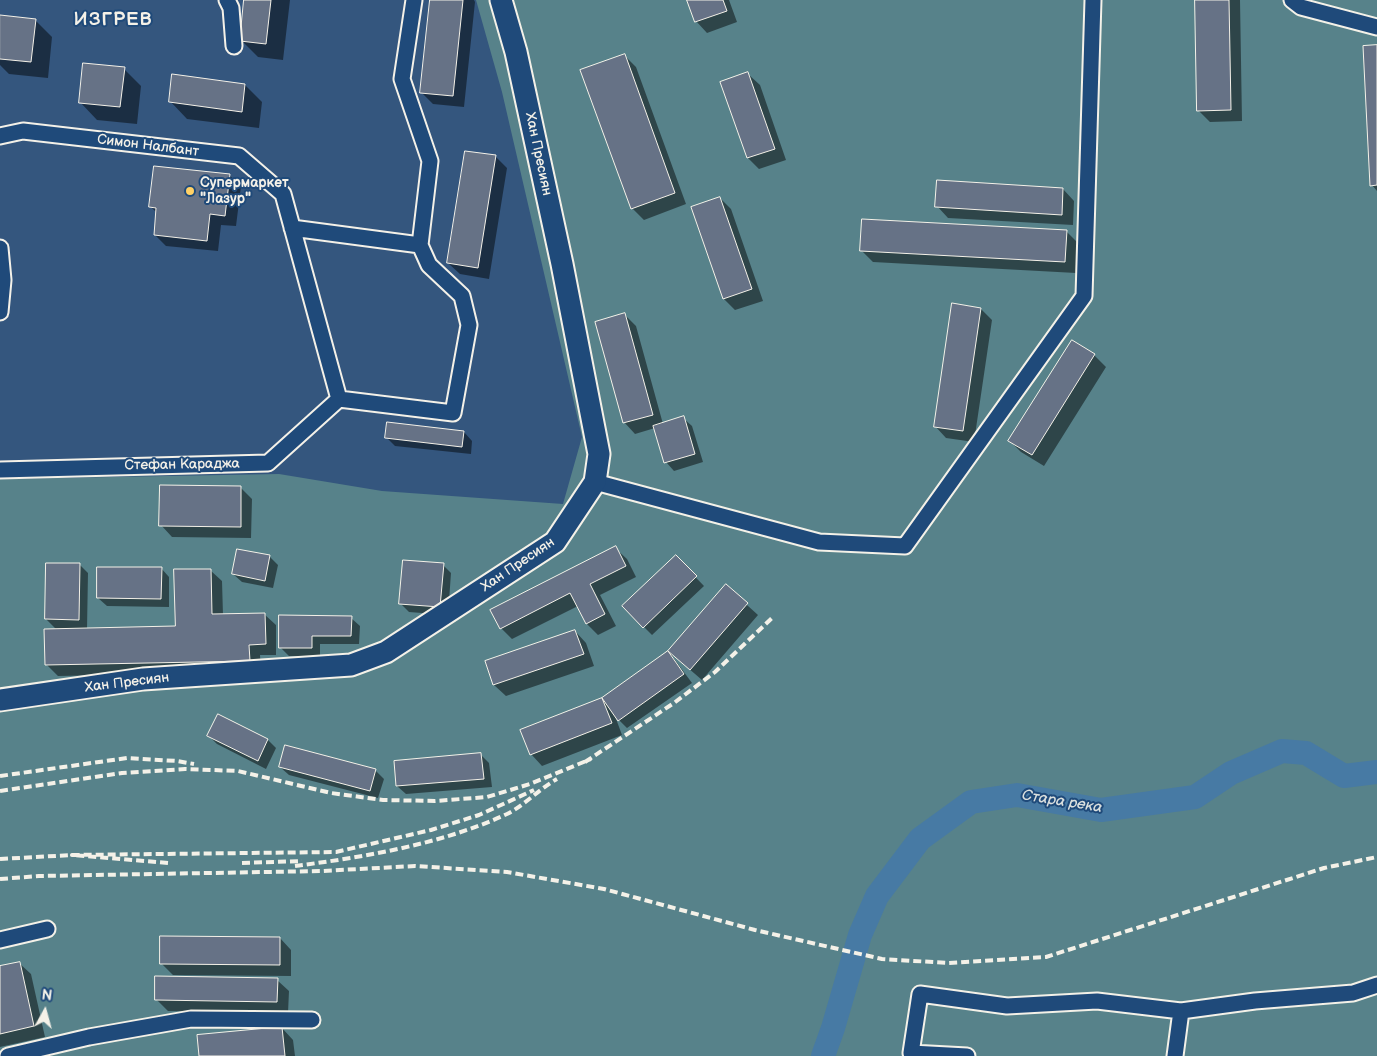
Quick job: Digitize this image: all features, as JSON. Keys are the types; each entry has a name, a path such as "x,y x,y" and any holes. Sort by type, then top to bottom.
{"street":[{"path":"227,0 230,8 234,46"},
{"path":"414,0 402,79 430,161 420,245 429,265 462,296 470,326 453,413 339,399 292,228 420,245"},
{"name":"Хан Пресиян","path":"0,700 143,679 351,665 386,652 555,542 596,482 599,454 562,264 516,52 501,0"},
{"path":"596,482 819,542 905,546 1084,296 1093,0"},
{"path":"1292,0 1301,7 1377,27"},
{"name":"Симон Налбант","path":"0,136 23,131 239,156 283,194 292,228"},
{"path":"0,248 3,280 0,312"},
{"name":"Стефан Караджа","path":"0,470 268,463 339,399"},
{"path":"0,940 47,929"},
{"path":"967,1056 910,1054 920,994 1007,1006 1098,1001 1181,1011 1255,1001 1353,993 1377,985"},
{"path":"1175,1056 1181,1011"},
{"path":"8,1056 90,1037 190,1018 312,1020"}],"green space":[{"path":"476,0 1377,0 1377,1056 0,1056 0,479 279,474 382,491 563,504 582,437 502,92"}],"building":[{"path":"244,0 271,0 266,44 240,41"},
{"path":"430,0 463,0 453,96 420,93"},
{"path":"687,0 723,0 727,11 695,22"},
{"path":"1195,0 1229,0 1231,110 1197,111"},
{"path":"0,15 36,19 31,62 0,59"},
{"path":"1377,45 1377,185 1370,186 1363,46"},
{"path":"625,54 675,193 631,209 580,70"},
{"path":"83,63 125,67 120,107 79,103"},
{"path":"748,72 775,149 747,158 720,82"},
{"path":"172,74 245,84 242,112 169,102"},
{"path":"465,151 496,155 478,268 447,263"},
{"name":"Супермаркет \"Лазур\"","path":"154,166 230,174 225,216 210,214 207,241 154,235 156,208 149,207"},
{"path":"937,180 1063,188 1062,215 935,207"},
{"path":"720,197 752,289 723,299 691,207"},
{"path":"862,219 1067,230 1065,262 860,251"},
{"path":"952,303 981,308 963,431 934,427"},
{"path":"625,313 653,415 623,423 595,322"},
{"path":"1072,340 1095,354 1032,455 1008,441"},
{"path":"684,416 695,454 664,463 653,426"},
{"path":"387,422 464,431 462,447 385,438"},
{"path":"160,485 241,486 241,527 159,526"},
{"path":"616,546 626,566 590,584 605,614 586,624 570,593 500,629 490,610"},
{"path":"237,549 270,555 265,581 232,574"},
{"path":"676,555 697,576 643,628 622,606"},
{"path":"403,560 444,563 440,607 399,604"},
{"path":"46,563 80,563 79,620 45,619"},
{"path":"97,567 162,567 161,599 97,598"},
{"path":"174,569 211,569 212,614 265,613 266,644 249,645 250,661 45,665 44,629 175,626"},
{"path":"726,584 748,603 690,670 668,651"},
{"path":"279,615 352,616 351,636 312,636 312,648 279,648"},
{"path":"575,630 584,654 493,685 485,661"},
{"path":"668,651 684,674 618,721 602,698"},
{"path":"602,698 612,723 530,755 520,730"},
{"path":"218,714 268,739 258,761 207,736"},
{"path":"285,745 376,769 370,791 279,767"},
{"path":"481,753 484,779 396,786 394,761"},
{"path":"160,936 280,937 280,965 160,964"},
{"path":"20,962 34,1026 0,1034 0,966"},
{"path":"155,976 278,978 277,1002 155,1000"},
{"path":"282,1027 285,1056 199,1056 197,1035"}],"waterway":[{"name":"Стара река","path":"823,1056 860,935 877,896 920,839 971,802 1017,795 1101,810 1195,797 1231,773 1282,751 1306,753 1344,776 1377,772"}],"railway":[{"path":"585,762 674,703 715,672 772,618"},
{"path":"0,776 127,758 194,764"},
{"path":"0,791 122,773 185,769 238,771 331,793 383,800 435,801 487,797 530,784 591,759"},
{"path":"295,866 376,854 456,834 507,814 557,779"},
{"path":"168,863 72,855 336,852 431,830 479,815 534,790"},
{"path":"0,859 72,855"},
{"path":"0,879 39,876 322,871 415,866 507,872 604,889 755,930 882,959 948,963 1046,957 1324,868 1377,857"},
{"path":"242,863 302,861"}],"place":[{"name":"Супермаркет \"Лазур\"","path":"190,191"}],"district":[{"name":"ИЗГРЕВ","path":"113,20"}]}
